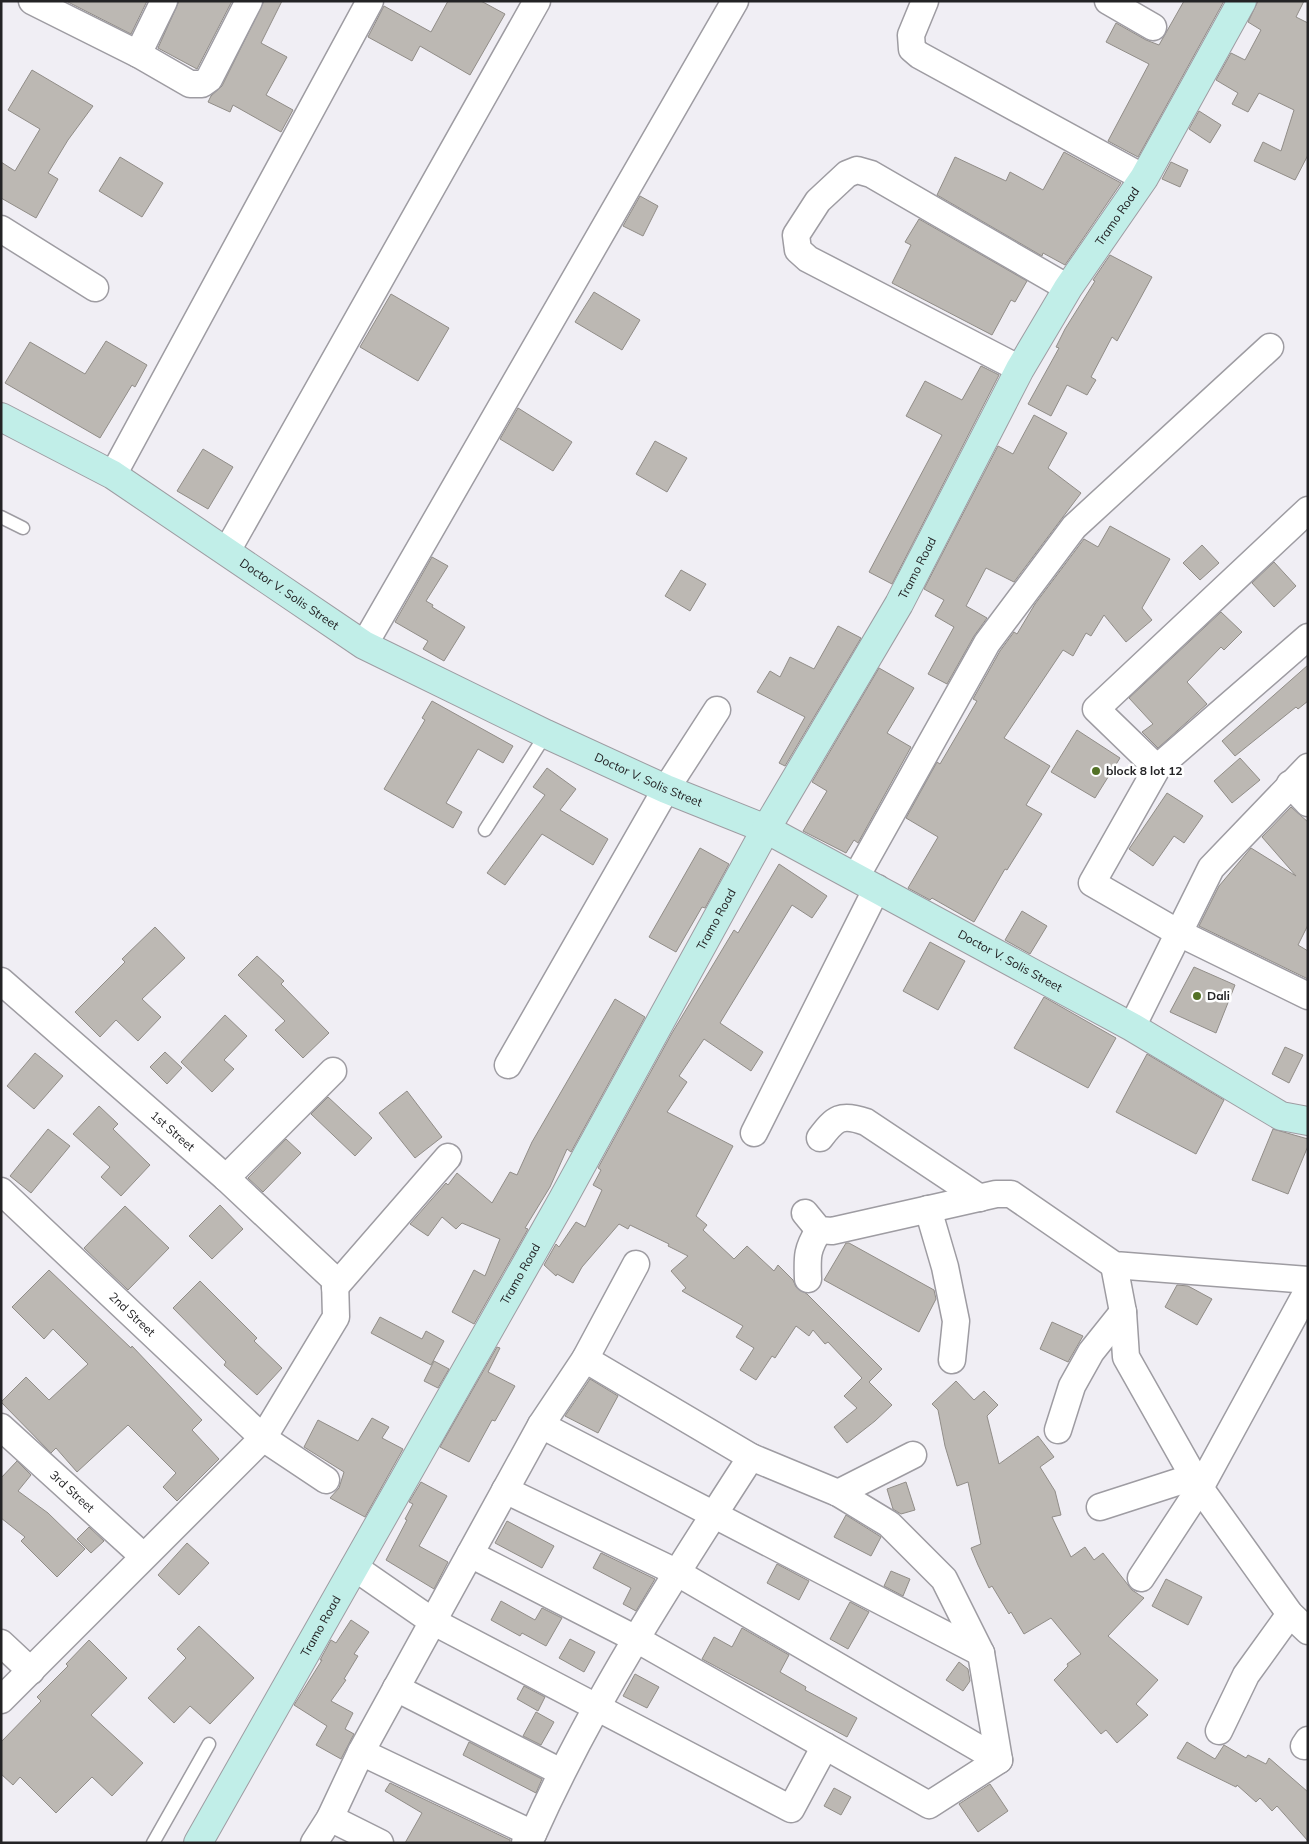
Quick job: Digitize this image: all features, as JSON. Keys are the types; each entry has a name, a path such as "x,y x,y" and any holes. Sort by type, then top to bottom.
{"street":[{"path":"32,1 138,54 190,84 202,84 209,79 249,1"},
{"path":"138,54 164,1"},
{"path":"113,475 370,1"},
{"path":"226,551 537,1"},
{"path":"364,645 735,1"},
{"path":"925,1 911,35 912,49 918,55 1144,178"},
{"path":"1108,1 1154,27"},
{"name":"Tramo Road","path":"198,1843 563,1199 766,829 900,604 1020,369 1068,288 1144,178 1242,1"},
{"path":"1020,369 808,259 798,250 796,235 818,201 847,174 857,170 871,174 1068,288"},
{"path":"1,229 95,288"},
{"path":"754,1133 866,882 987,643 1074,527 1270,347"},
{"name":"Doctor V. Solis Street","path":"1,417 113,475 364,645 546,734 666,788 766,829 1132,1027 1280,1116 1308,1121"},
{"path":"1157,768 1096,710 1308,510"},
{"path":"1308,637 1157,768 1092,883 1177,932 1308,996"},
{"path":"508,1066 666,788 717,710"},
{"path":"1132,1027 1177,932 1211,868 1299,776 1308,803"},
{"name":"1st Street","path":"1,981 226,1178 335,1280 335,1287"},
{"path":"226,1178 333,1071"},
{"path":"820,1138 833,1121 845,1117 861,1120 980,1198"},
{"path":"1,1700 263,1438 336,1317 335,1287 448,1157"},
{"name":"2nd Street","path":"1,1191 263,1438 326,1480"},
{"path":"808,1279 807,1257 812,1222 832,1232 928,1209 980,1198 1011,1194 1114,1265 1308,1280"},
{"path":"928,1209 945,1267 956,1321 952,1360"},
{"path":"314,1843 330,1818 361,1752 541,1425 585,1359 636,1264"},
{"path":"1114,1265 1123,1312 1126,1357 1196,1482 1299,1622 1246,1675 1219,1731"},
{"path":"1141,1578 1308,1290"},
{"path":"1058,1430 1077,1378 1091,1352 1123,1312"},
{"path":"585,1359 751,1457 838,1493 889,1524 944,1579 981,1653 999,1760"},
{"path":"541,1425 715,1513 981,1653"},
{"name":"3rd Street","path":"1,1427 143,1556"},
{"path":"838,1493 913,1455"},
{"path":"361,1752 529,1839 561,1772 596,1706 638,1640 676,1572 751,1457"},
{"path":"1100,1507 1196,1482"},
{"path":"505,1490 676,1572 999,1760"},
{"path":"470,1554 638,1640 928,1804 999,1760"},
{"path":"354,1567 432,1622 791,1809 825,1746"},
{"path":"1,1643 31,1671"},
{"path":"396,1688 561,1772"},
{"path":"330,1818 380,1843"}],"lane":[{"path":"1,518 23,528"},
{"path":"485,830 546,734"},
{"path":"153,1843 209,1744"}],"building":[{"path":"66,1 147,1 131,34"},
{"path":"179,1 232,1 197,69 158,48"},
{"path":"264,1 282,1 261,43 287,57 266,95 293,110 281,132 233,105 230,112 208,102 211,96 222,86"},
{"path":"448,1 481,1 505,14 470,75 420,46 412,61 368,37 384,6 431,32"},
{"path":"1184,1 1224,1 1138,157 1108,141 1149,64 1106,42 1116,23 1159,45"},
{"path":"1258,1 1304,1 1296,17 1308,23 1308,155 1295,180 1254,161 1263,142 1281,151 1294,110 1259,93 1248,112 1232,104 1238,93 1216,80 1231,53 1245,60 1261,30 1248,22"},
{"path":"32,70 93,106 68,140 48,173 58,179 36,218 1,198 1,162 15,171 40,129 8,110"},
{"path":"1199,111 1221,125 1210,143 1189,129"},
{"path":"1064,152 1121,183 1065,265 1043,253 1042,256 937,195 955,157 1006,181 1010,172 1043,190"},
{"path":"120,157 163,183 142,217 99,191"},
{"path":"1171,162 1188,170 1180,187 1162,179"},
{"path":"640,196 658,206 643,236 623,226"},
{"path":"919,219 1027,281 1015,302 1011,300 992,335 892,283 911,245 905,242"},
{"path":"1110,255 1152,277 1117,341 1112,337 1091,377 1096,380 1087,395 1067,385 1051,416 1028,404 1059,348 1056,347 1065,329 1095,281 1093,280"},
{"path":"594,292 640,320 622,350 575,322"},
{"path":"391,294 449,328 418,381 360,347"},
{"path":"106,341 147,365 135,387 132,385 100,438 5,383 30,342 85,374"},
{"path":"981,366 999,375 892,584 869,572 942,435 906,416 925,381 962,400"},
{"path":"518,408 572,442 553,471 500,439"},
{"path":"1034,415 1067,433 1048,468 1081,493 1014,582 986,568 966,606 987,618 974,636 947,684 928,674 954,627 935,616 944,600 924,589 998,446 1013,454"},
{"path":"655,441 687,458 667,492 636,474"},
{"path":"203,449 233,467 208,509 177,491"},
{"path":"1110,526 1170,559 1142,608 1152,620 1126,642 1104,615 1091,636 1086,633 1073,656 1063,650 1004,738 1050,766 1026,805 1042,814 1007,870 1005,869 974,922 932,898 930,900 908,888 938,837 906,818 937,762 940,764 977,701 973,699 1000,651 1014,632 1017,634 1035,604 1084,539 1098,547"},
{"path":"1202,545 1219,563 1200,580 1183,563"},
{"path":"432,557 448,566 426,601 433,605 432,607 465,627 444,661 423,649 428,641 395,622"},
{"path":"1274,562 1296,586 1274,607 1252,583"},
{"path":"681,570 706,584 690,611 665,596"},
{"path":"1221,612 1242,632 1224,650 1221,647 1187,682 1207,704 1158,748 1142,732 1153,724 1129,698"},
{"path":"838,626 861,638 785,766 779,763 805,717 757,692 770,671 780,677 790,657 814,669"},
{"path":"1308,665 1308,701 1298,709 1296,707 1235,756 1222,741"},
{"path":"879,668 914,688 887,733 911,747 858,843 854,840 846,853 803,831 827,791 812,782"},
{"path":"432,701 513,746 503,763 478,749 446,803 462,812 453,828 384,789 425,720 422,718"},
{"path":"1077,730 1120,758 1095,798 1051,772"},
{"path":"1240,758 1260,780 1232,803 1214,781"},
{"path":"547,768 576,789 560,810 608,839 593,865 542,834 505,885 487,873 545,795 533,787"},
{"path":"1167,793 1203,816 1184,843 1174,836 1153,866 1129,849"},
{"path":"1291,807 1308,822 1308,925 1298,945 1308,951 1308,979 1199,926 1219,886 1251,848 1296,876 1262,837"},
{"path":"700,848 729,864 705,908 702,907 676,952 649,937"},
{"path":"779,864 827,896 812,918 792,905 720,1023 763,1052 751,1071 704,1039 679,1076 687,1082 667,1112 733,1146 696,1216 707,1225 703,1230 734,1259 747,1246 774,1271 778,1265 793,1280 796,1287 807,1294 882,1369 869,1382 892,1405 847,1443 834,1427 857,1408 844,1396 862,1378 828,1342 825,1344 813,1330 809,1336 796,1326 775,1358 772,1356 756,1380 740,1370 754,1348 736,1337 743,1326 682,1291 686,1288 671,1271 688,1256 668,1246 669,1244 630,1225 628,1229 619,1224 582,1267 573,1283 557,1274 556,1276 544,1265 556,1244 559,1247 576,1222 585,1227 602,1190 593,1185 601,1170 598,1168 672,1033 734,930 738,933"},
{"path":"1022,911 1047,926 1030,954 1005,940"},
{"path":"155,927 185,958 142,999 161,1017 138,1041 116,1020 100,1037 75,1012 125,962 122,959"},
{"path":"930,942 965,961 938,1010 903,991"},
{"path":"257,956 284,981 281,984 329,1033 303,1058 275,1030 285,1021 238,975"},
{"name":"Dali","path":"1194,967 1235,985 1216,1033 1170,1012"},
{"path":"1044,997 1116,1038 1088,1088 1014,1048"},
{"path":"615,999 645,1017 571,1152 567,1149 550,1187 525,1228 528,1229 474,1324 452,1312 474,1270 485,1276 500,1239 462,1223 456,1229 442,1217 428,1236 410,1224 446,1183 448,1185 457,1173 492,1203 510,1172 517,1175 532,1142"},
{"path":"225,1015 247,1036 224,1060 234,1069 212,1092 181,1062"},
{"path":"1285,1047 1303,1055 1289,1083 1272,1074"},
{"path":"165,1052 182,1068 167,1084 150,1067"},
{"path":"35,1053 63,1076 34,1109 7,1086"},
{"path":"1147,1054 1224,1100 1196,1154 1116,1112"},
{"path":"407,1091 442,1137 415,1158 379,1113"},
{"path":"328,1097 372,1138 355,1156 311,1114"},
{"path":"99,1106 118,1124 113,1129 150,1165 121,1196 101,1177 110,1167 73,1134"},
{"path":"48,1129 70,1146 31,1193 10,1176"},
{"path":"1273,1129 1308,1139 1308,1146 1288,1194 1252,1180"},
{"path":"286,1139 301,1153 263,1192 248,1178"},
{"path":"220,1205 243,1229 212,1259 189,1236"},
{"path":"125,1206 169,1248 128,1290 84,1248"},
{"path":"846,1243 934,1290 936,1299 919,1332 824,1280"},
{"path":"49,1270 131,1348 132,1346 202,1420 192,1430 219,1459 177,1501 163,1487 176,1473 128,1425 77,1472 56,1448 51,1453 1,1402 26,1377 49,1400 88,1364 53,1329 44,1339 12,1307"},
{"path":"200,1281 257,1338 254,1341 282,1368 257,1395 224,1365 226,1362 173,1308"},
{"path":"1177,1285 1188,1286 1212,1299 1197,1325 1165,1307"},
{"path":"380,1317 422,1339 426,1331 444,1341 431,1365 371,1333"},
{"path":"1052,1322 1083,1336 1068,1362 1040,1349"},
{"path":"497,1347 500,1348 488,1372 515,1386 495,1421 492,1420 469,1462 440,1447"},
{"path":"434,1361 449,1369 438,1388 424,1381"},
{"path":"590,1379 618,1396 598,1433 565,1416"},
{"path":"956,1381 974,1400 984,1391 998,1405 987,1416 999,1464 1038,1436 1054,1457 1040,1467 1055,1491 1061,1515 1052,1517 1071,1557 1085,1547 1094,1560 1103,1553 1132,1590 1144,1598 1108,1636 1158,1680 1136,1704 1148,1715 1117,1743 1106,1730 1101,1734 1054,1680 1068,1666 1067,1664 1081,1654 1051,1618 1024,1634 992,1586 989,1588 978,1565 971,1548 981,1544 968,1482 957,1486 945,1446 938,1410 932,1404"},
{"path":"372,1418 389,1427 382,1438 403,1449 365,1517 330,1498 339,1488 344,1472 304,1447 318,1420 358,1441"},
{"path":"17,1461 31,1475 18,1491 48,1513 85,1549 57,1577 21,1541 25,1537 1,1518 1,1478"},
{"path":"421,1482 447,1496 419,1546 448,1562 434,1589 386,1560 407,1520 405,1519 413,1504 409,1502"},
{"path":"906,1482 915,1510 901,1514 893,1509 887,1489"},
{"path":"846,1515 881,1537 871,1556 834,1537"},
{"path":"507,1521 554,1546 542,1568 495,1543"},
{"path":"89,1527 104,1541 91,1553 77,1539"},
{"path":"187,1543 209,1563 179,1595 158,1575"},
{"path":"601,1553 655,1579 636,1611 623,1604 631,1588 593,1568"},
{"path":"777,1564 809,1581 799,1600 767,1583"},
{"path":"891,1571 910,1579 903,1596 884,1586"},
{"path":"1166,1579 1202,1597 1188,1625 1152,1606"},
{"path":"501,1601 535,1620 542,1608 562,1618 546,1646 522,1633 520,1636 491,1620"},
{"path":"850,1602 869,1612 848,1649 830,1639"},
{"path":"351,1620 369,1632 354,1654 358,1656 344,1679 346,1680 331,1701 353,1713 345,1729 354,1734 341,1759 316,1745 327,1726 294,1705 322,1660 320,1660 331,1640 336,1643"},
{"path":"199,1626 254,1678 210,1724 190,1706 174,1723 148,1698 186,1658 177,1649"},
{"path":"742,1628 789,1655 780,1672 806,1687 805,1690 857,1718 847,1737 702,1659 714,1637 732,1647"},
{"path":"570,1639 595,1652 584,1672 559,1658"},
{"path":"89,1640 127,1678 91,1715 143,1763 112,1796 92,1777 56,1813 20,1777 13,1785 1,1774 1,1742 41,1701 37,1697 68,1666 66,1664"},
{"path":"959,1662 968,1669 970,1681 963,1691 946,1680"},
{"path":"635,1674 659,1687 647,1708 623,1696"},
{"path":"524,1686 545,1697 538,1711 517,1699"},
{"path":"536,1712 554,1722 541,1745 523,1736"},
{"path":"469,1742 542,1779 536,1793 463,1755"},
{"path":"1187,1742 1215,1759 1224,1745 1246,1758 1248,1755 1266,1764 1269,1758 1308,1792 1308,1841 1277,1806 1272,1811 1260,1798 1256,1802 1237,1785 1236,1787 1177,1758"},
{"path":"390,1783 510,1840 510,1843 405,1843 422,1813 385,1791"},
{"path":"990,1784 1008,1811 978,1832 959,1804"},
{"path":"834,1788 851,1797 841,1815 824,1806"}],"place":[{"name":"block 8 lot 12","path":"1096,771"},
{"name":"Dali","path":"1197,996"}]}
